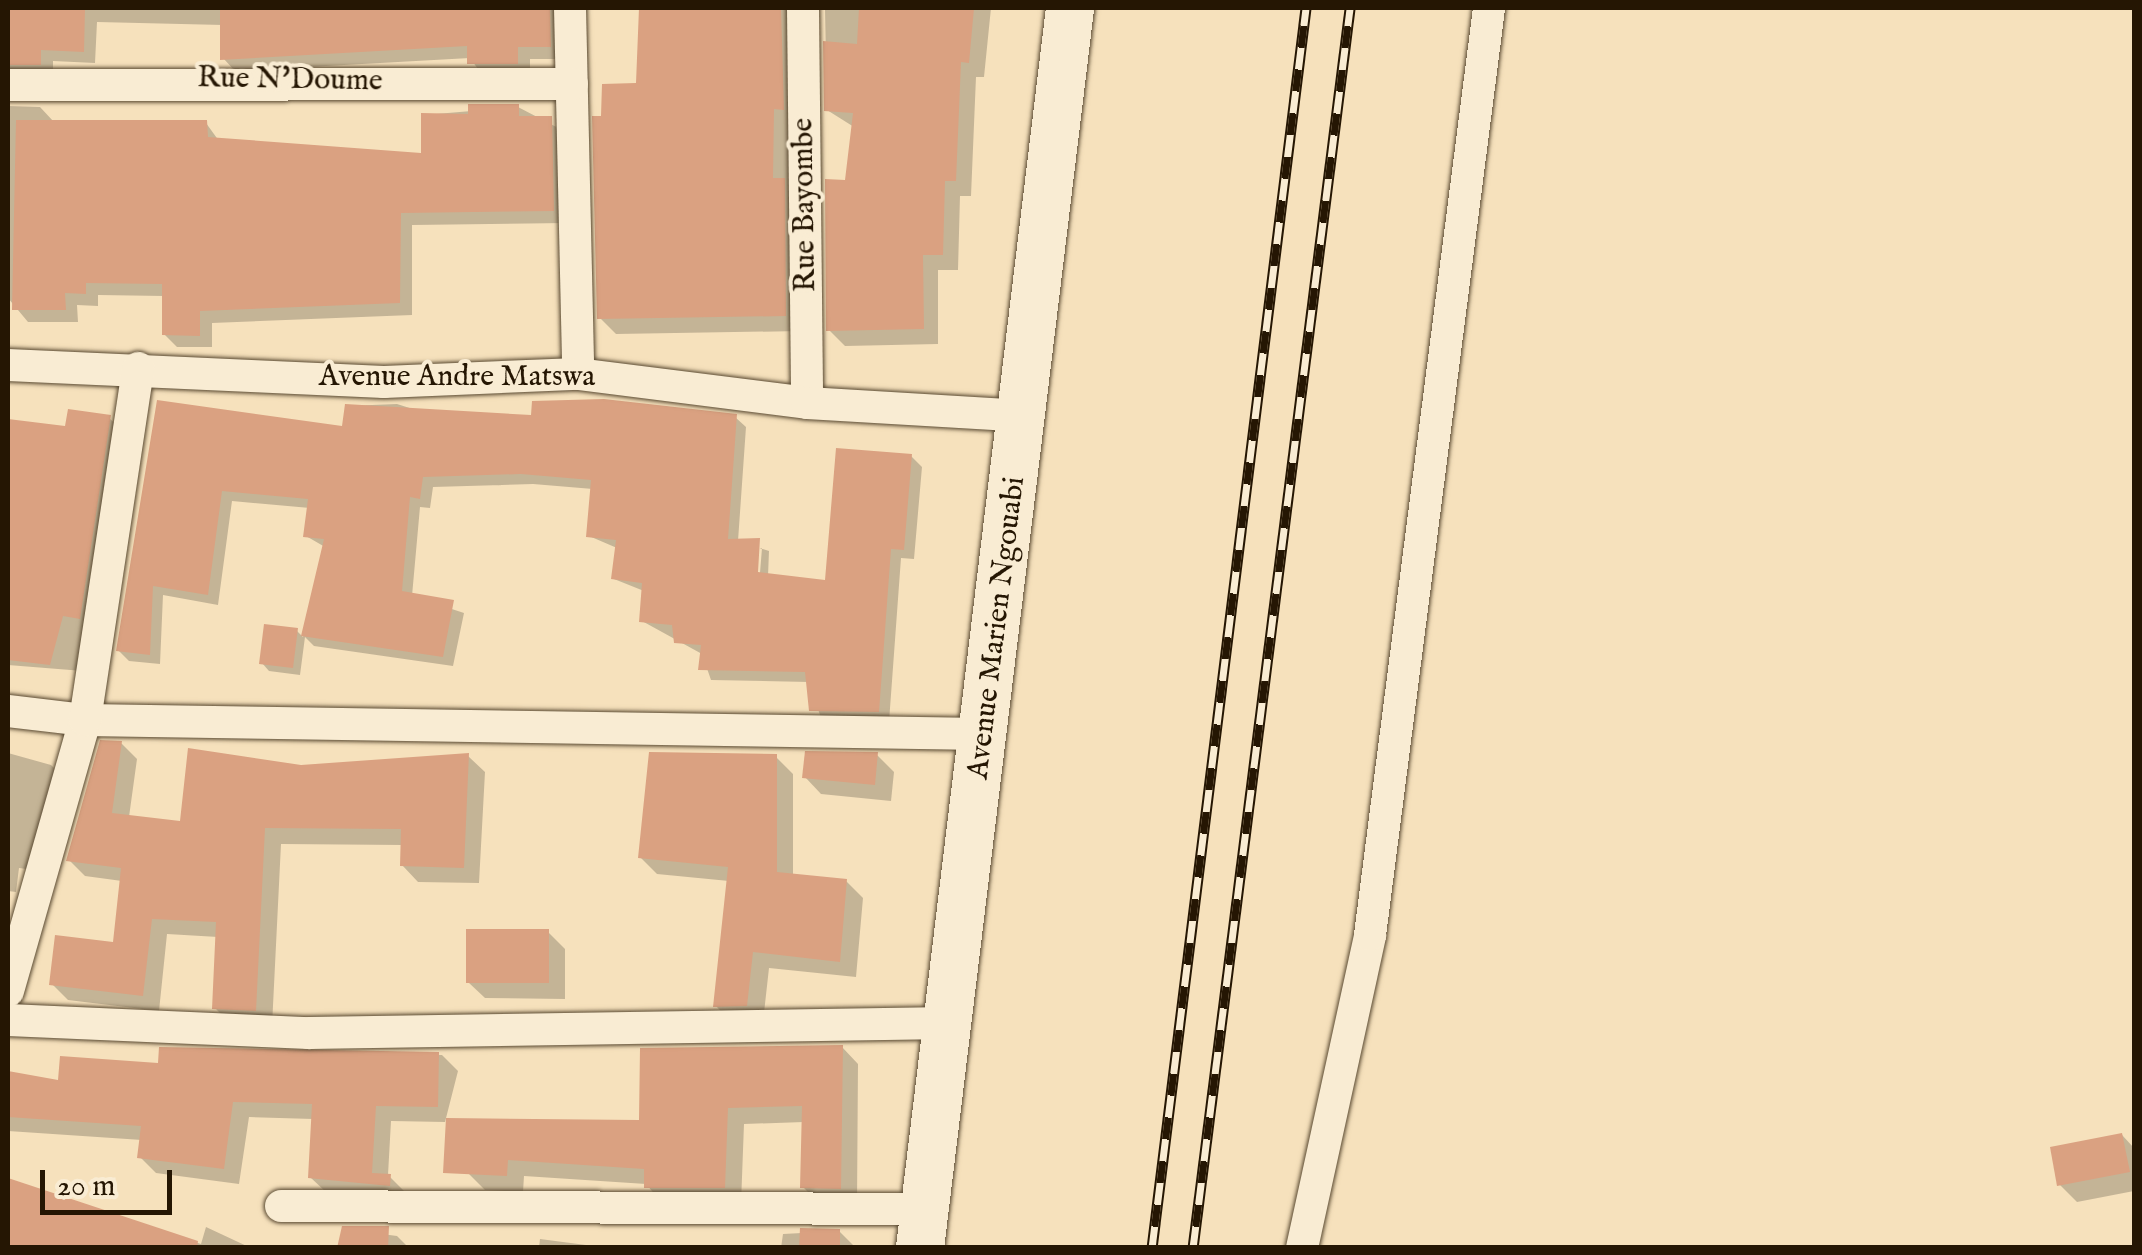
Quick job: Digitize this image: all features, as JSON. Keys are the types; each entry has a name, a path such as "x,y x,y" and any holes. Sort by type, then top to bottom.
{"street":[{"path":"570,8 578,374"},
{"name":"Rue Bayombe","path":"803,8 807,403"},
{"name":"Avenue Marien Ngouabi","path":"923,1228 1024,416 1070,8"},
{"path":"1302,1248 1370,934 1471,88 1489,8"},
{"name":"Rue N'Doume","path":"8,86 572,84"},
{"name":"Avenue Andre Matswa","path":"8,365 384,382 578,374 807,403 1024,416"},
{"path":"8,992 85,720 138,368"},
{"path":"8,710 85,720 983,734"},
{"path":"8,1020 309,1033 949,1023"},
{"path":"281,1206 923,1228"}],"building":[{"path":"8,8 85,8 84,52 41,50 41,65 8,65"},
{"path":"220,8 550,9 551,47 518,47 518,64 467,64 467,46 220,60"},
{"path":"639,8 781,8 784,110 774,109 773,178 785,178 786,316 597,319 592,116 601,116 602,84 636,83"},
{"path":"859,8 974,8 969,63 961,62 956,181 945,181 943,255 923,255 924,329 826,331 825,179 845,180 853,113 824,111 823,41 857,44"},
{"path":"468,104 519,104 519,116 552,116 554,211 401,213 400,303 200,311 200,336 162,335 162,284 86,283 86,294 65,293 66,310 12,310 16,120 207,120 208,137 421,153 421,113 468,114"},
{"path":"604,399 737,414 728,539 760,538 758,572 825,580 836,448 912,454 904,550 891,549 879,712 809,711 805,672 698,670 701,645 674,643 672,625 639,622 642,583 611,579 616,540 586,537 591,480 521,474 423,477 420,499 410,497 402,591 454,600 443,657 301,636 324,539 303,537 308,499 222,491 208,595 153,586 150,655 116,651 157,400 342,426 345,404 531,415 532,401"},
{"path":"68,409 111,415 80,619 63,616 50,665 8,660 8,419 65,426"},
{"path":"264,624 298,628 293,668 259,664"},
{"path":"100,740 122,741 112,813 180,821 188,748 301,765 469,753 464,868 400,866 401,829 265,828 256,1011 212,1009 216,922 152,919 143,996 49,985 55,935 113,942 121,868 66,861"},
{"path":"805,751 878,752 875,785 802,778"},
{"path":"649,752 777,754 777,872 847,879 840,962 753,952 747,1006 713,1007 728,867 638,858"},
{"path":"466,929 549,929 549,983 466,983"},
{"path":"843,1045 841,1189 800,1188 802,1106 728,1108 725,1188 644,1188 644,1169 508,1160 507,1176 443,1173 446,1118 639,1120 640,1048"},
{"path":"159,1047 439,1052 438,1107 376,1106 372,1173 391,1174 390,1186 308,1178 312,1104 233,1102 224,1169 137,1158 141,1126 8,1117 8,1071 58,1080 60,1056 158,1063"},
{"path":"2122,1133 2130,1172 2057,1186 2050,1147"},
{"path":"8,1178 198,1241 197,1248 8,1248"},
{"path":"342,1226 389,1226 388,1248 337,1248"},
{"path":"800,1228 840,1229 840,1248 799,1248"}],"railway":[{"path":"1152,1248 1306,8"},
{"path":"1193,1248 1350,8"}]}
